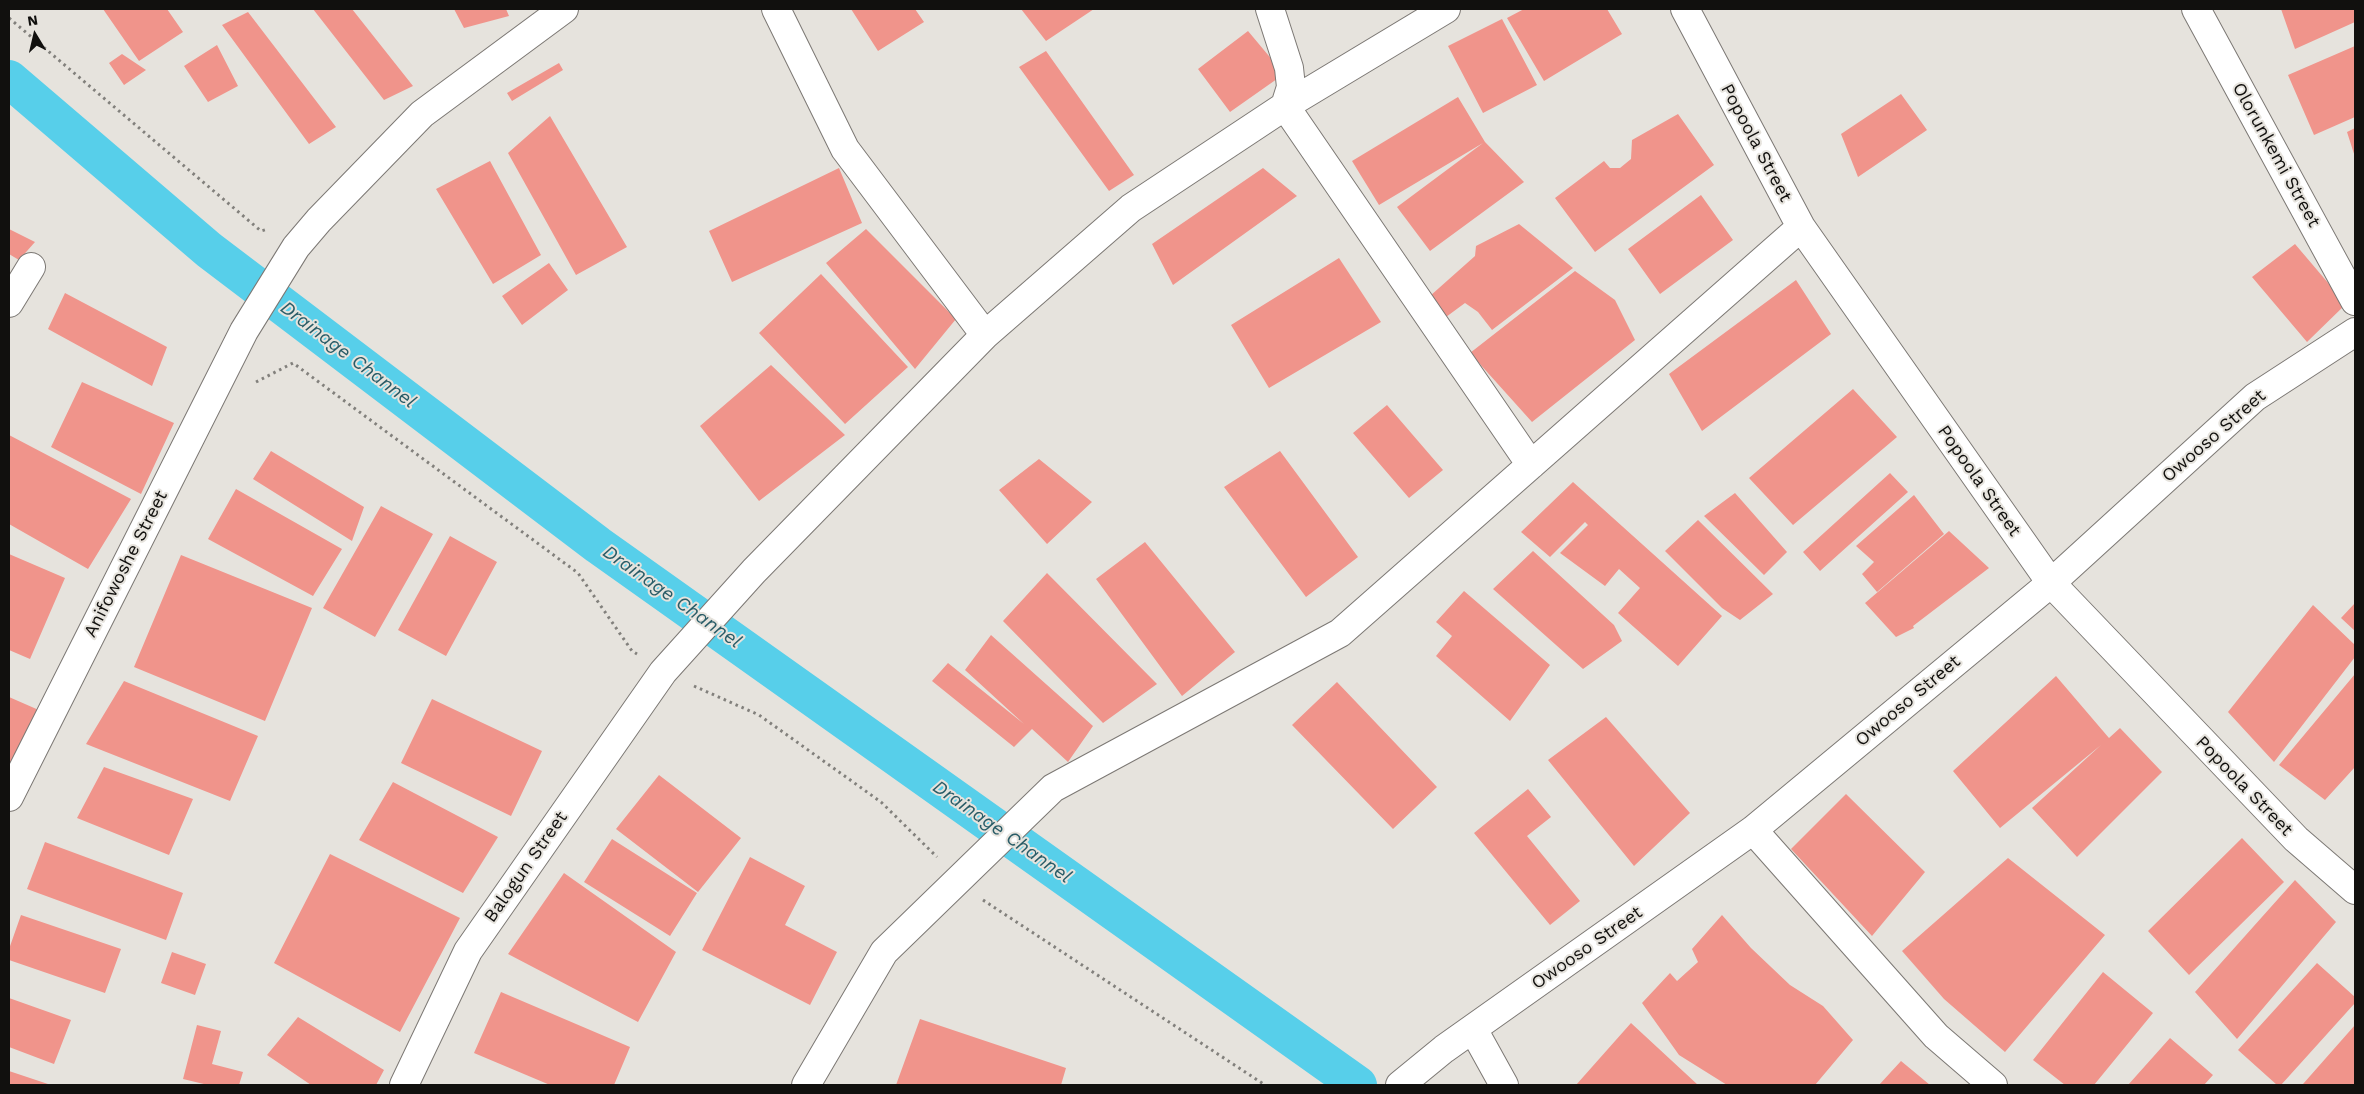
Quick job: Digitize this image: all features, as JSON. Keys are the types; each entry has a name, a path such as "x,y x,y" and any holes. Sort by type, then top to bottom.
{"street":[{"name":"Anifowoshe Street","path":"9,797 244,331 296,247 319,220 422,114 564,9"},
{"path":"776,9 845,149 985,335"},
{"path":"1270,9 1289,68 1291,87 1285,106 1531,465"},
{"name":"Balogun Street","path":"404,1085 468,951 667,667 754,571 985,335 1131,208 1285,106 1446,9"},
{"name":"Popoola Street","path":"1685,9 1801,227 2051,583 2296,839 2355,890"},
{"name":"Olorunkemi Street","path":"2196,9 2355,301"},
{"path":"806,1085 884,952 1053,788 1340,633 1801,227"},
{"path":"9,303 31,267"},
{"name":"Owooso Street","path":"1400,1085 1444,1049 1753,830 2051,583 2255,397 2355,332"},
{"path":"1753,830 1936,1036 1993,1085"},
{"path":"1473,1029 1504,1085"}],"path":[{"path":"9,18 261,231 271,229"},
{"path":"250,385 293,363 578,573 632,651 667,667 758,715 881,802 932,851 965,873 993,908 1265,1085"}],"building":[{"path":"103,9 167,9 183,32 139,61"},
{"path":"313,9 352,9 413,86 384,100"},
{"path":"454,9 506,9 509,16 464,28"},
{"path":"851,9 915,9 924,22 878,51"},
{"path":"1021,9 1094,9 1046,41"},
{"path":"1524,9 1607,9 1622,34 1544,81 1507,18"},
{"path":"2281,9 2355,9 2355,22 2295,49"},
{"path":"248,12 336,127 309,144 222,25"},
{"path":"1502,19 1537,85 1483,113 1448,46"},
{"path":"1248,31 1284,74 1230,112 1198,69"},
{"path":"217,45 238,86 208,102 184,66"},
{"path":"2355,46 2355,117 2314,135 2288,75"},
{"path":"1046,51 1134,175 1109,191 1019,67"},
{"path":"122,54 146,70 124,85 109,63"},
{"path":"559,63 563,70 512,101 507,93"},
{"path":"1901,94 1927,130 1858,177 1841,134"},
{"path":"1458,97 1485,142 1524,182 1430,251 1397,207 1483,143 1379,205 1352,161"},
{"path":"1678,114 1714,165 1595,252 1555,198 1604,161 1610,168 1620,168 1631,159 1632,140"},
{"path":"550,116 627,247 576,275 508,153"},
{"path":"2355,128 2355,157 2347,132"},
{"path":"490,161 541,255 493,284 436,189"},
{"path":"839,168 862,223 732,282 709,231"},
{"path":"1263,168 1297,196 1173,285 1152,244"},
{"path":"1701,195 1733,240 1660,294 1628,249"},
{"path":"1519,224 1573,268 1492,330 1478,312 1465,303 1446,317 1430,296 1475,256 1476,246"},
{"path":"9,229 35,242 19,260 9,254"},
{"path":"866,229 956,319 915,369 826,263"},
{"path":"2295,244 2346,304 2307,342 2252,277"},
{"path":"1339,258 1381,322 1269,388 1231,325"},
{"path":"549,263 568,290 522,325 502,296"},
{"path":"1575,271 1615,300 1635,340 1532,422 1470,353"},
{"path":"821,274 908,367 845,424 759,333"},
{"path":"1796,280 1831,334 1702,431 1669,374"},
{"path":"65,293 167,347 152,386 48,329"},
{"path":"771,365 845,435 759,501 700,426"},
{"path":"82,382 174,423 141,494 51,447"},
{"path":"1853,389 1897,437 1793,525 1749,478"},
{"path":"1387,405 1443,470 1409,498 1353,433"},
{"path":"9,435 131,499 88,569 9,524"},
{"path":"271,451 364,507 352,541 253,479"},
{"path":"1280,451 1358,557 1306,597 1224,487"},
{"path":"1039,459 1092,502 1047,544 999,490"},
{"path":"1890,473 1908,492 1820,571 1803,552"},
{"path":"1573,482 1722,616 1678,666 1618,613 1640,588 1619,569 1605,586 1560,553 1588,525 1585,522 1550,557 1521,532"},
{"path":"236,489 342,549 313,596 208,539"},
{"path":"1735,493 1787,552 1764,575 1704,516"},
{"path":"1914,495 1944,534 1877,592 1862,574 1874,562 1856,546"},
{"path":"381,506 433,534 375,637 323,608"},
{"path":"1698,520 1773,594 1740,620 1722,608 1665,551"},
{"path":"1949,531 1989,568 1913,626 1914,628 1896,637 1865,603"},
{"path":"450,536 497,562 446,656 398,630"},
{"path":"1145,542 1235,652 1182,696 1096,579"},
{"path":"1533,551 1614,625 1622,641 1583,669 1493,589"},
{"path":"9,554 65,578 30,659 9,650"},
{"path":"181,555 312,608 265,721 134,667"},
{"path":"1047,573 1157,684 1103,723 1003,621"},
{"path":"1464,591 1550,665 1510,721 1436,656 1452,636 1436,622"},
{"path":"2355,603 2355,631 2341,618"},
{"path":"2313,605 2355,645 2355,657 2274,762 2228,712"},
{"path":"991,635 1093,726 1068,762 1032,729 1014,747 932,681 948,663 1024,724 965,670"},
{"path":"2355,674 2355,767 2325,800 2279,765"},
{"path":"2056,676 2109,738 2120,728 2162,772 2077,857 2032,808 2101,745 2000,828 1953,771"},
{"path":"124,681 258,736 230,801 86,744"},
{"path":"1337,682 1437,787 1393,829 1292,725"},
{"path":"9,697 41,711 9,781"},
{"path":"432,699 542,751 511,816 401,763"},
{"path":"1606,717 1690,813 1634,866 1548,760"},
{"path":"104,767 193,799 169,855 77,818"},
{"path":"659,775 741,838 698,892 616,829"},
{"path":"393,782 498,837 463,893 359,840"},
{"path":"1528,789 1551,817 1527,836 1580,901 1550,925 1474,833"},
{"path":"1846,794 1925,872 1872,936 1791,849"},
{"path":"2242,838 2284,882 2189,975 2148,931"},
{"path":"612,839 697,893 670,936 584,882"},
{"path":"45,842 183,893 166,940 27,889"},
{"path":"330,854 460,918 400,1032 274,963"},
{"path":"750,857 805,886 785,925 837,952 810,1005 702,950"},
{"path":"2008,858 2105,935 2005,1052 1944,999 1902,951"},
{"path":"564,873 676,952 638,1022 508,954"},
{"path":"2295,880 2336,922 2237,1039 2195,992"},
{"path":"21,915 121,949 105,993 9,960 9,949"},
{"path":"1722,915 1751,948 1790,985 1823,1006 1853,1040 1815,1085 1727,1085 1679,1055 1642,1003 1670,973 1677,981 1698,962 1692,949"},
{"path":"172,952 206,964 195,995 161,983"},
{"path":"2317,963 2355,997 2355,1003 2281,1085 2277,1085 2238,1050"},
{"path":"2103,972 2153,1013 2094,1085 2065,1085 2033,1060"},
{"path":"501,992 630,1047 614,1085 550,1085 474,1053"},
{"path":"9,998 71,1020 54,1064 9,1047"},
{"path":"298,1017 384,1070 376,1085 311,1085 267,1055"},
{"path":"920,1019 1066,1068 1061,1085 896,1085"},
{"path":"1631,1023 1698,1085 1576,1085"},
{"path":"197,1025 221,1031 212,1064 243,1072 239,1085 208,1085 183,1079"},
{"path":"2355,1025 2355,1085 2303,1084"},
{"path":"2170,1038 2213,1075 2204,1085 2128,1085"},
{"path":"1901,1061 1930,1085 1879,1085"},
{"path":"9,1071 51,1085 9,1085"}],"waterway":[{"name":"Drainage Channel","path":"9,79 209,250 598,545 1358,1085"}]}
